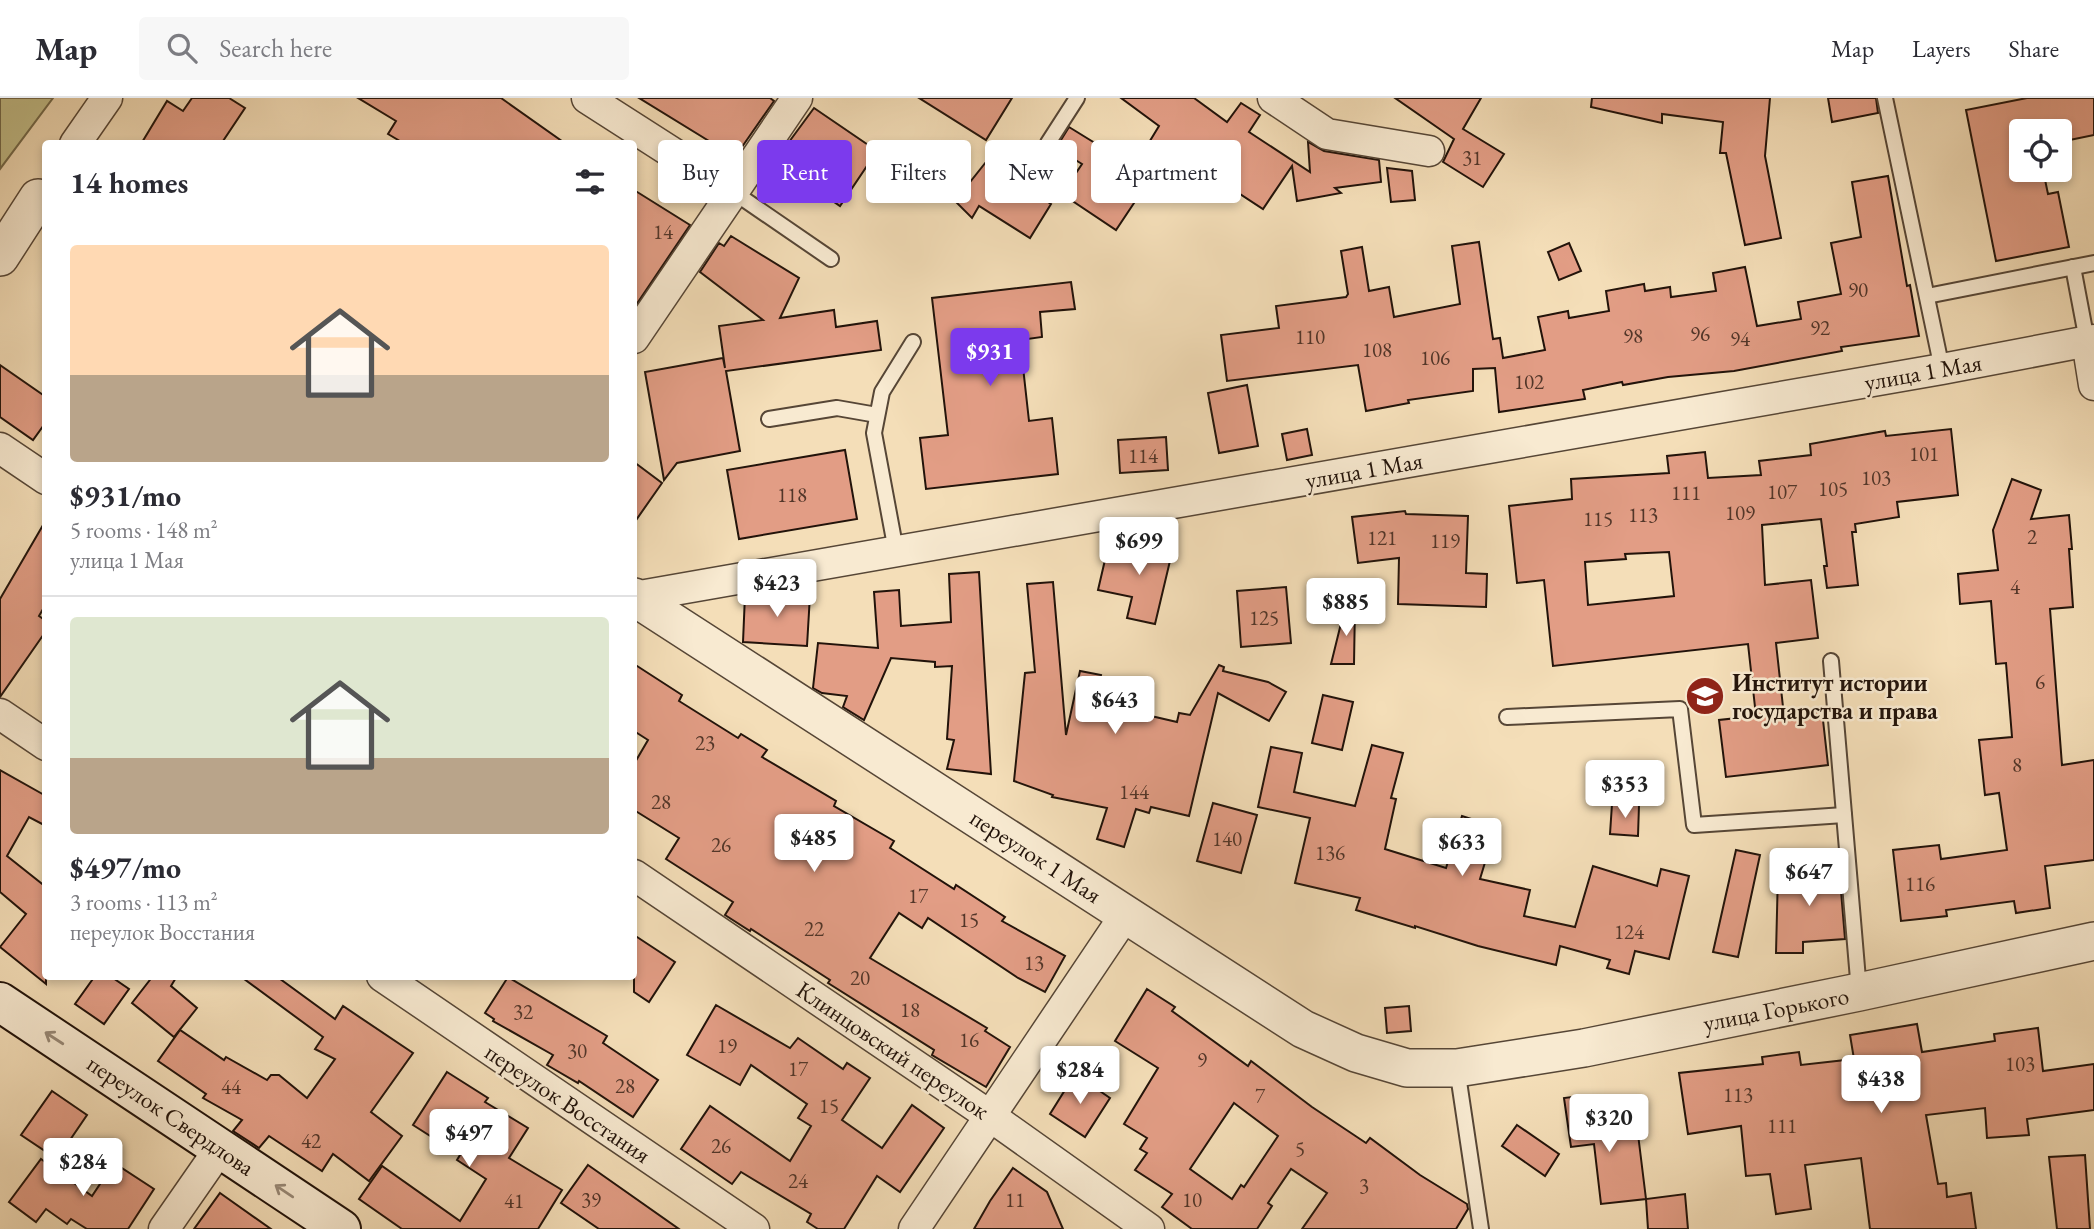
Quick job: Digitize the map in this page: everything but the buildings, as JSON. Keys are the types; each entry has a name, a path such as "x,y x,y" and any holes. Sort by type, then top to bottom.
{"main road":[{"name":"переулок Свердлова","path":"0,1002 341,1229"}],"street":[{"path":"78,140 107,98"},
{"path":"587,98 658,144"},
{"path":"743,175 797,98"},
{"path":"1273,98 1327,134 1429,151"},
{"path":"0,257 42,197"},
{"path":"637,334 724,203"},
{"path":"2090,340 2094,385"},
{"name":"улица 1 Мая","path":"637,596 1942,369 2090,340"},
{"path":"0,448 42,476"},
{"name":"переулок 1 Мая","path":"637,599 1314,1034 1356,1053 1407,1068 1457,1068"},
{"path":"0,714 42,742"},
{"name":"Клинцовский переулок","path":"637,877 990,1116 1149,1229"},
{"path":"914,1229 1126,914"},
{"name":"улица Горького","path":"1457,1068 1584,1048 2094,942"},
{"name":"переулок Восстания","path":"388,980 754,1229"},
{"path":"164,1229 221,1147"}],"lane":[{"path":"1050,140 1077,98"},
{"path":"1885,98 1942,369"},
{"path":"743,199 831,260"},
{"path":"1927,296 2094,263"},
{"path":"2073,267 2090,340"},
{"path":"896,551 874,433 882,392 913,342"},
{"path":"769,419 838,408 877,415"},
{"path":"1831,661 1859,992"},
{"path":"1507,717 1680,709 1694,825 1844,815"},
{"path":"1457,1068 1481,1229"}],"shaded area":[{"path":"0,98 53,98 0,169"}],"place":[{"name":"Институт истории государства и права","path":"1705,696"}]}
